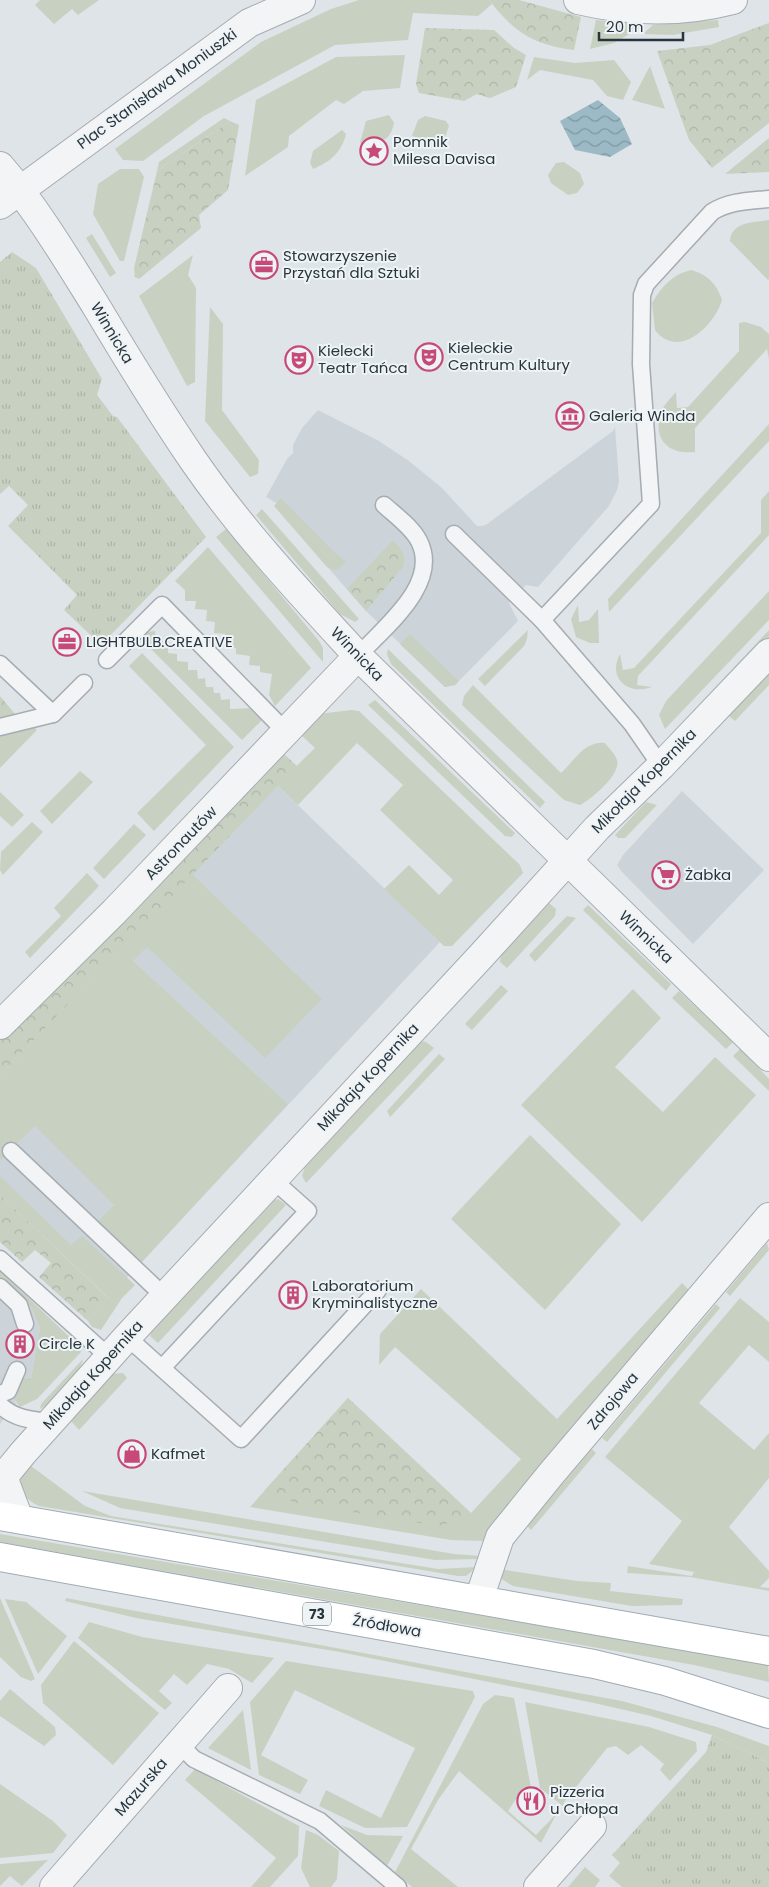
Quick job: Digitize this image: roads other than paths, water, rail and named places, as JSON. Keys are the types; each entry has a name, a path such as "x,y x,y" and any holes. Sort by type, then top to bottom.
{"main road":[{"path":"9,1517 769,1650"},
{"name":"Źródłowa","path":"0,1557 602,1666 665,1680 769,1714"}],"street":[{"name":"Plac Stanisława Moniuszki","path":"10,197 248,23 301,0"},
{"path":"578,0 629,9 685,8 733,0"},
{"name":"Winnicka","path":"0,166 10,197 66,256 140,380 193,459 254,540 358,656 769,1057"},
{"name":"Mikołaja Kopernika","path":"9,1517 3,1470 51,1422 272,1179 597,828 662,766 769,652"},
{"name":"Astronautów","path":"0,1026 114,912 287,733 358,656"},
{"name":"Zdrojowa","path":"479,1599 500,1537 769,1217"},
{"name":"Mazurska","path":"54,1887 228,1688"},
{"path":"538,1887 592,1826"}],"lane":[{"path":"542,620 651,504 641,364 642,295 646,284 712,212 738,202 769,199"},
{"path":"358,656 416,591 424,570 419,541 384,505"},
{"path":"454,534 542,620 632,724 662,766"},
{"path":"107,660 162,605 287,733"},
{"path":"0,664 53,714"},
{"path":"0,727 53,714 84,683"},
{"path":"10,1151 165,1297"},
{"path":"162,1368 308,1211 272,1179"},
{"path":"0,1259 109,1357"},
{"path":"0,1287 19,1305 25,1324"},
{"path":"127,1337 241,1439 378,1290"},
{"path":"0,1394 8,1391 17,1370"},
{"path":"0,1405 9,1414 24,1420 51,1422"},
{"path":"179,1744 202,1764 320,1821 398,1887"}],"water":[{"path":"598,100 620,118 632,144 610,157 575,150 560,121"}],"place":[{"name":"Pomnik Milesa Davisa","path":"374,151"},
{"name":"Stowarzyszenie Przystań dla Sztuki","path":"264,265"},
{"name":"Kieleckie Centrum Kultury","path":"429,357"},
{"name":"Kielecki Teatr Tańca","path":"299,360"},
{"name":"Galeria Winda","path":"570,416"},
{"name":"LIGHTBULB.CREATIVE","path":"67,642"},
{"name":"Żabka","path":"666,875"},
{"name":"Laboratorium Kryminalistyczne","path":"293,1295"},
{"name":"Circle K","path":"20,1344"},
{"name":"Kafmet","path":"132,1454"},
{"name":"Pizzeria u Chłopa","path":"531,1801"}]}
